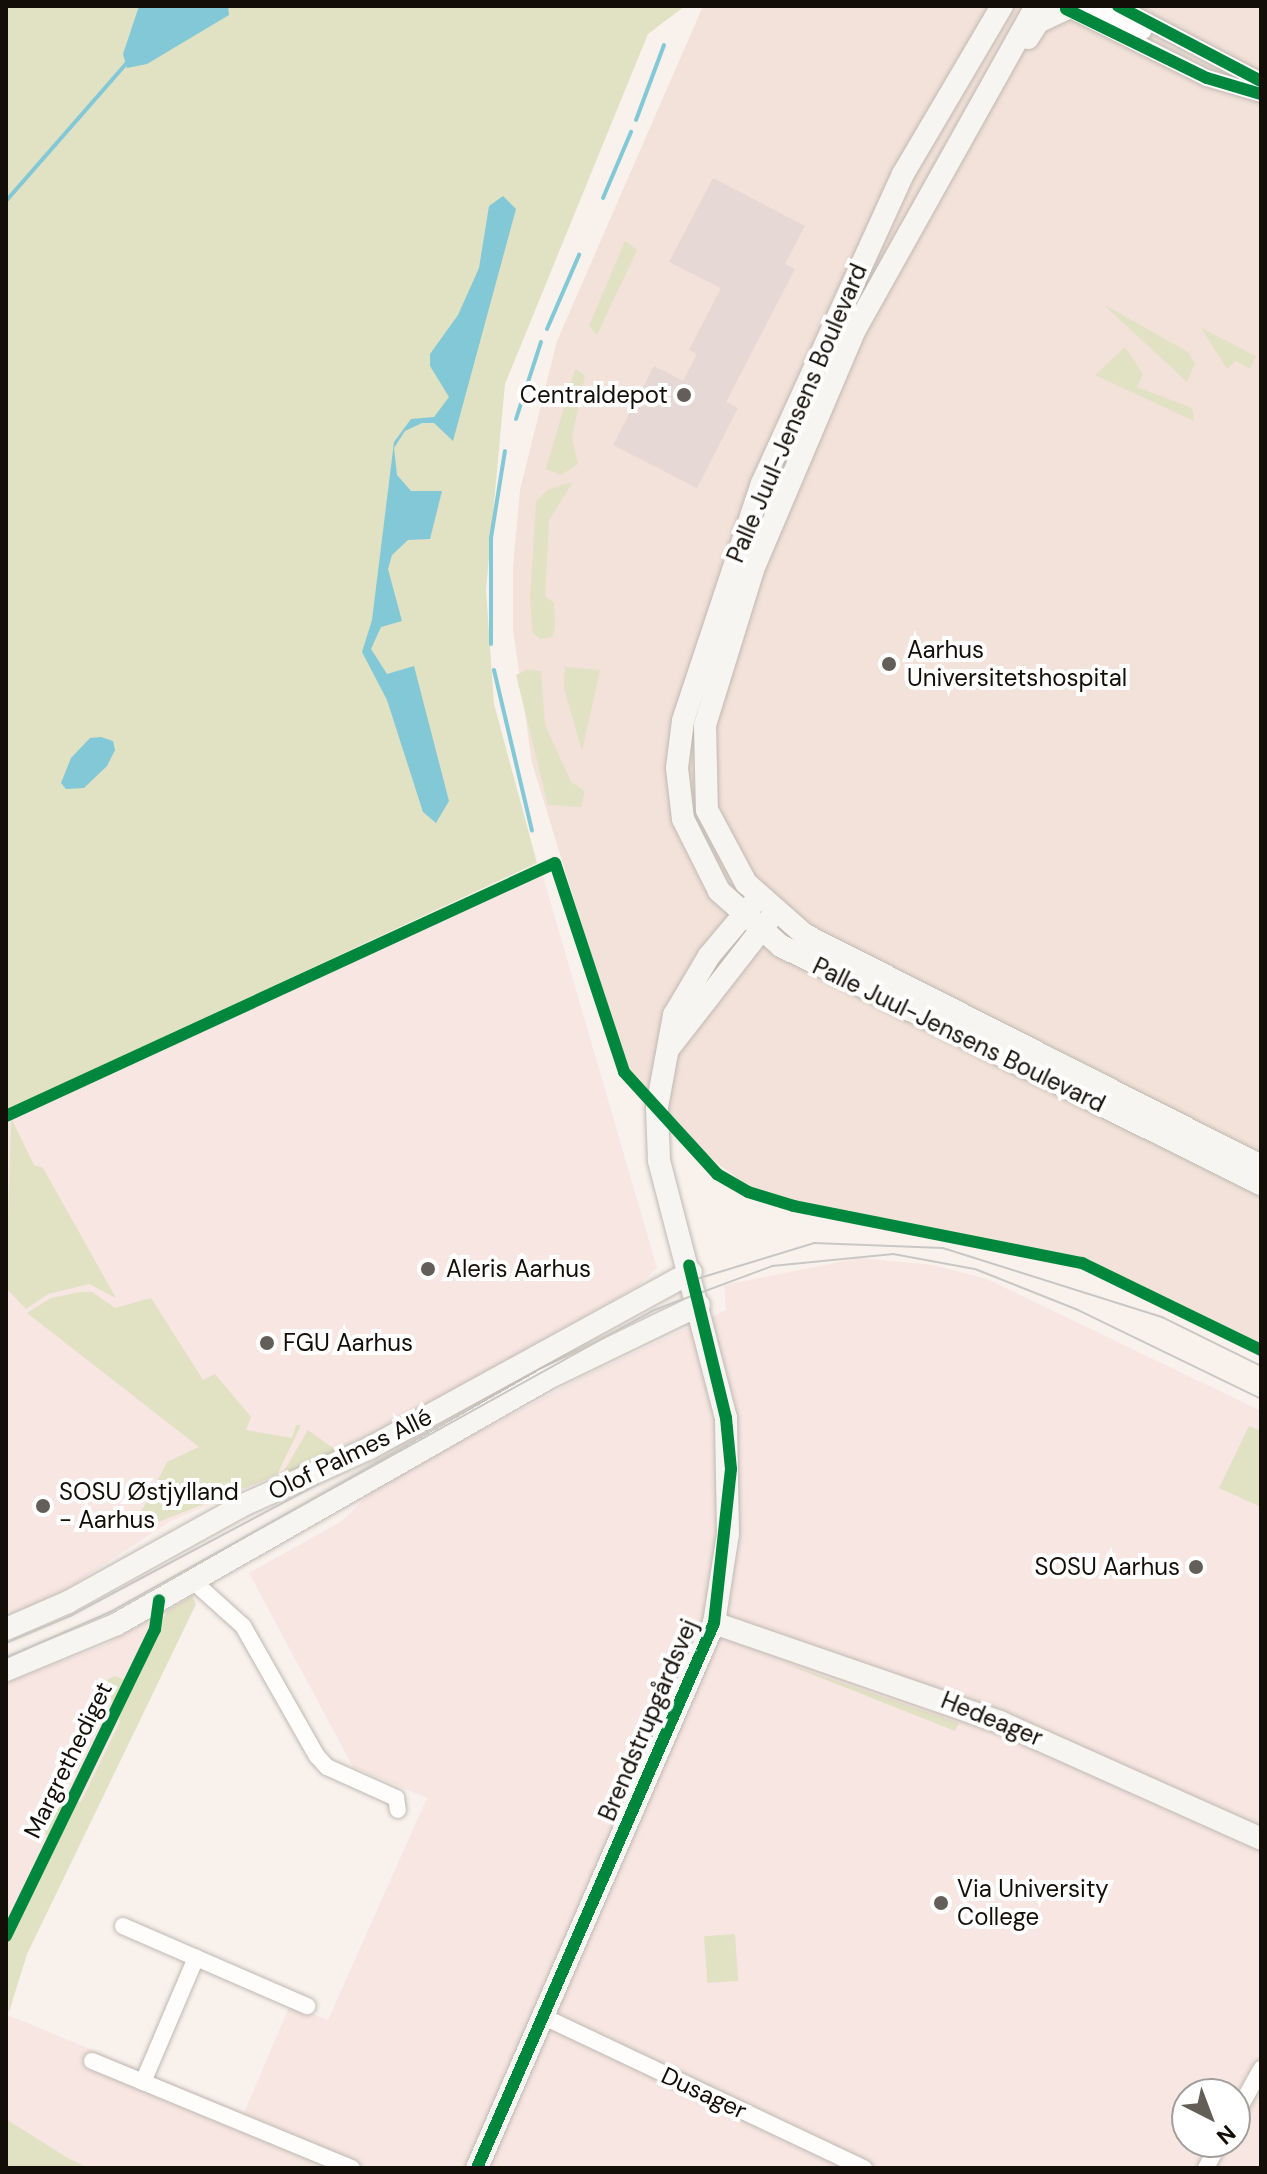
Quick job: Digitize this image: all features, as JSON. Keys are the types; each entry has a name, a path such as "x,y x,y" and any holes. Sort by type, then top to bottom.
{"street":[{"name":"Palle Juul-Jensens Boulevard","path":"1002,6 953,84 859,263 762,483 694,676 678,752 683,819 708,875 831,974 1261,1184"},
{"path":"938,173 952,117 1019,6"},
{"name":"Palle Juul-Jensens Boulevard","path":"1036,6 938,173 853,334 753,570 711,698 701,765 707,810 757,917 814,954 897,983 1261,1166"},
{"path":"1091,6 1148,34 1168,32"},
{"path":"1118,6 1261,81"},
{"path":"974,109 1038,22 1064,7 1207,78 1261,94"},
{"name":"Brendstrupgårdsvej","path":"477,2168 714,1623 731,1469 726,1418 691,1272 659,1160 664,1056 674,1015 709,956 757,917"},
{"path":"664,1056 757,917"},
{"name":"Olof Palmes Allé","path":"6,1629 68,1602 241,1506 368,1449 691,1272"},
{"name":"Olof Palmes Allé","path":"6,1670 87,1638 193,1581 530,1387 699,1305"},
{"path":"193,1581 243,1626 317,1756 327,1767 396,1798 398,1810"},
{"name":"Hedeager","path":"714,1623 1000,1722 1261,1839"},
{"path":"123,1926 307,2006"},
{"path":"143,2082 196,1958"},
{"name":"Dusager","path":"544,2017 864,2168"},
{"path":"92,2061 352,2168"},
{"path":"1251,2087 1261,2069"}],"shaded area":[{"name":"Aarhus Universitetshospital","path":"703,6 1261,6 1261,1346 1080,1257 792,1202 749,1187 689,1142 626,1068 532,763 513,629 513,568 520,490 557,341"},
{"path":"542,873 657,1268 638,1286 393,1424 169,1522 65,1590 6,1617 6,1121"},
{"path":"859,1258 933,1265 987,1279 1261,1411 1261,2168 6,2168 6,1683 104,1645 192,1596 196,1604 27,1954 8,2015 244,2113 290,2005 328,2020 427,1798 353,1767 249,1573 342,1521 376,1487 582,1377 726,1310 724,1285"}],"green space":[{"path":"6,6 685,6 648,34 505,384 486,590 494,704 537,863 6,1110"},
{"path":"625,241 637,250 597,335 589,326"},
{"path":"1103,304 1188,352 1195,363 1187,382"},
{"path":"1201,328 1256,356 1250,369 1236,361 1227,369"},
{"path":"1125,347 1143,374 1137,387 1192,408 1194,421 1095,375"},
{"path":"575,369 585,375 572,437 578,464 561,475 546,469"},
{"path":"573,482 549,520 545,596 554,603 555,628 552,637 540,639 533,633 530,600 536,501 549,489"},
{"path":"565,667 600,670 582,751 564,688"},
{"path":"527,670 541,671 545,725 571,782 585,791 581,807 548,805 516,675"},
{"path":"11,1118 34,1165 43,1168 116,1298 89,1284 48,1294 26,1309 6,1288"},
{"path":"92,1292 115,1308 151,1298 203,1380 215,1374 251,1417 246,1430 292,1438 296,1425 301,1425 277,1475 146,1527 140,1514 167,1462 199,1447 27,1313 51,1298"},
{"path":"1249,1426 1261,1431 1261,1507 1219,1488"},
{"path":"308,1430 337,1451 281,1476"},
{"path":"192,1596 196,1604 27,1954 9,2012 6,1946 55,1847 41,1827 40,1808 64,1799 81,1802 120,1722 105,1681 115,1676 135,1684 167,1611"},
{"path":"781,1662 915,1708 959,1723 955,1731"},
{"path":"735,1934 738,1981 707,1983 704,1936"},
{"path":"6,2119 66,2157 88,2168 6,2168"}],"water":[{"path":"139,6 228,6 229,15 147,64 127,68 123,54"},
{"path":"503,196 516,209 453,441 434,423 422,423 405,431 394,448 397,475 411,491 442,491 430,539 408,540 392,555 388,569 402,621 381,627 371,649 387,674 414,666 449,801 436,823 423,812 387,700 362,652 372,620 394,442 411,419 434,417 449,397 430,366 430,354 458,315 479,268 489,206"},
{"path":"101,737 113,741 115,750 107,766 84,788 66,789 61,783 71,758 90,738"}],"building":[{"path":"713,178 805,226 785,264 795,269 726,402 738,408 697,488 613,445 654,366 683,381 697,354 689,350 721,288 669,262"}],"waterway":[{"path":"636,120 664,45"},
{"path":"6,201 127,63"},
{"path":"603,198 631,132"},
{"path":"547,329 579,255"},
{"path":"516,419 541,342"},
{"path":"491,644 491,538 505,451"},
{"path":"494,670 532,831"}],"tram line":[{"path":"690,1281 814,1243 943,1248 1162,1317 1261,1366"},
{"path":"6,1658 110,1612 654,1310 772,1266 893,1254 975,1269 1078,1310 1261,1399"},
{"path":"6,1643 70,1616 318,1484"}],"cycle path":[{"path":"1118,6 1261,81"},
{"path":"1066,9 1207,78 1261,94"},
{"path":"6,1116 555,863 624,1072 717,1174 748,1192 794,1206 1082,1263 1261,1350"},
{"path":"477,2168 714,1623 731,1469 726,1418 689,1265"},
{"name":"Margrethediget","path":"6,1936 155,1629 159,1600"}],"place":[{"name":"Centraldepot","path":"684,395"},
{"name":"Aarhus Universitetshospital","path":"889,664"},
{"name":"Aleris Aarhus","path":"428,1269"},
{"name":"FGU Aarhus","path":"267,1343"},
{"name":"SOSU Østjylland - Aarhus","path":"43,1506"},
{"name":"SOSU Aarhus","path":"1196,1567"},
{"name":"Via University College","path":"941,1903"}]}
